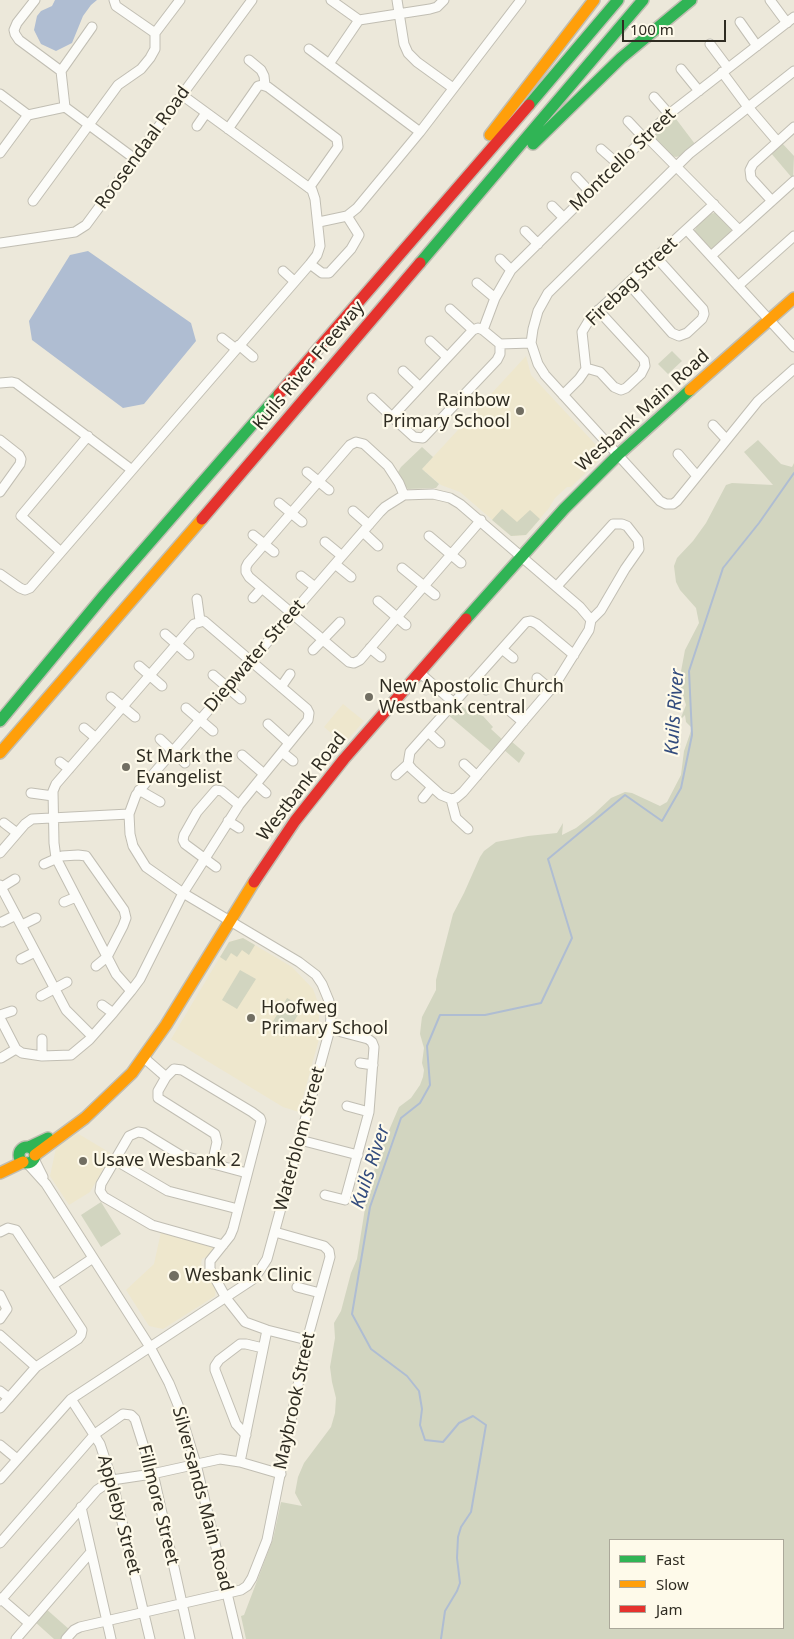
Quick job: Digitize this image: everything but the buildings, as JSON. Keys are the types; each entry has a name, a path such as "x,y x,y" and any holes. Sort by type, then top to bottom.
{"main road":[{"path":"386,272 406,240 463,170 594,0"},
{"name":"Kuils River Freeway","path":"0,721 106,594 386,272 618,0"},
{"name":"Kuils River Freeway","path":"0,753 124,611 644,0"},
{"path":"414,269 434,256 545,131 621,58 691,0"},
{"name":"Wesbank Main Road","path":"521,556 568,504 618,455 794,298"},
{"name":"Westbank Road","path":"0,1172 28,1157 94,1111 132,1073 168,1022 229,921 294,821 339,766 521,556"}],"street":[{"path":"35,0 17,23 14,30 15,34 19,40 61,71"},
{"path":"114,0 116,6 155,34"},
{"path":"32,200 118,85 141,69 150,58 155,49 155,34 180,0"},
{"name":"Roosendaal Road","path":"0,243 75,232 92,218 252,0"},
{"path":"331,0 359,20 434,8 444,0"},
{"path":"398,0 404,44 408,53 417,62 453,88"},
{"path":"318,222 348,216 368,196 420,132 520,0"},
{"path":"770,0 791,20"},
{"path":"329,64 359,20"},
{"name":"Montcello Street","path":"483,330 495,298 511,270 670,114 791,20"},
{"path":"740,22 758,46"},
{"path":"92,28 61,71 65,107 135,159"},
{"path":"710,44 748,107 778,141"},
{"path":"309,49 420,132"},
{"path":"249,60 261,70 264,76 264,85"},
{"path":"680,69 699,91"},
{"path":"794,72 689,154 548,293 538,311 531,344 538,364 563,395 660,501 666,504 673,504 677,501 758,401 794,369"},
{"path":"228,129 258,86 264,85 337,139 338,147 309,188"},
{"path":"0,94 28,115"},
{"path":"0,574 20,588 28,589 310,264 320,249 315,196 309,188 182,95"},
{"path":"654,96 670,114"},
{"path":"0,153 28,115 65,107"},
{"path":"197,126 206,113"},
{"path":"628,121 677,166 739,230"},
{"path":"772,201 751,178 750,170 753,164 794,127"},
{"path":"601,149 618,164"},
{"path":"576,177 590,192"},
{"path":"711,256 794,181"},
{"name":"Firebag Street","path":"586,368 582,332 587,322 714,204"},
{"path":"552,206 564,218"},
{"path":"310,264 320,272 329,273 351,249 359,235 348,216"},
{"path":"687,230 794,347"},
{"path":"525,231 538,244"},
{"path":"738,286 794,236"},
{"path":"628,283 672,333 679,336 687,333 702,319 703,310 656,257"},
{"path":"500,259 511,270"},
{"path":"283,271 294,281"},
{"path":"477,283 495,298"},
{"path":"450,310 473,330"},
{"path":"563,395 579,379 586,368 600,372 614,387 621,390 626,388 641,374 645,366 644,360 598,310"},
{"path":"392,417 473,330 478,328 483,330 500,344 531,344"},
{"path":"222,338 253,357"},
{"path":"430,341 447,357"},
{"path":"372,398 414,437 420,439 425,437 497,360 500,354 500,344"},
{"path":"403,371 420,387"},
{"path":"0,383 16,383 132,470"},
{"path":"713,425 726,440"},
{"path":"61,552 21,516 88,436"},
{"path":"0,440 19,455 21,459 20,464 0,492"},
{"path":"481,520 360,660 351,663 249,577 246,569 248,563 291,512 350,445 356,442 364,444 388,466 404,495 424,493 450,498 481,520 586,612 591,620"},
{"path":"678,454 697,476"},
{"path":"307,472 329,490"},
{"name":"Diepwater Street","path":"229,921 152,872 139,858 130,834 129,814 139,790 172,751 385,507 404,495"},
{"path":"279,503 302,522"},
{"path":"353,511 378,546"},
{"path":"408,764 445,797 452,799 459,796 551,690 589,630 591,620 601,610 625,569 639,550 638,540 626,526 613,524 557,586"},
{"path":"253,535 274,552"},
{"path":"429,536 461,563"},
{"path":"325,542 342,556"},
{"path":"335,564 351,577"},
{"path":"402,568 435,595"},
{"path":"301,576 315,587"},
{"path":"253,598 262,588"},
{"path":"197,599 200,621"},
{"path":"378,600 406,625"},
{"path":"12,1011 0,1016 16,1050 22,1053 42,1056 71,1055 92,1036 132,991 144,972 183,893 228,821 306,724 309,713 207,623 200,621 194,624 69,769 55,786 53,796 56,858 119,979 132,991"},
{"path":"396,776 408,764 410,752 524,623 531,621 537,624 574,655"},
{"path":"313,650 340,622"},
{"path":"164,634 189,655"},
{"path":"370,648 381,658"},
{"path":"502,649 513,658"},
{"path":"139,666 162,686"},
{"path":"420,672 454,703"},
{"path":"281,687 290,674"},
{"path":"213,675 241,699"},
{"path":"537,678 551,690"},
{"path":"474,680 486,690"},
{"path":"111,697 135,717"},
{"path":"186,708 213,732"},
{"path":"510,711 523,722"},
{"path":"268,724 290,743"},
{"path":"84,728 96,738"},
{"path":"428,732 440,742"},
{"path":"160,739 185,763"},
{"path":"282,752 293,761"},
{"path":"242,755 264,774"},
{"path":"60,762 69,769"},
{"path":"464,764 477,776"},
{"path":"256,784 266,793"},
{"path":"423,798 432,787"},
{"path":"139,790 160,802"},
{"path":"216,867 185,844 183,840 197,812 216,790 222,791 239,805"},
{"path":"31,793 53,796"},
{"path":"452,799 456,818 468,829"},
{"path":"0,853 29,820 129,814"},
{"path":"228,821 240,828"},
{"path":"4,823 17,833"},
{"path":"44,864 56,858 78,855 88,858 124,910 126,914 125,921 107,957 96,966"},
{"path":"15,879 1,886 66,1010 92,1036"},
{"path":"64,902 76,897"},
{"path":"2,922 16,915"},
{"path":"22,925 36,918"},
{"name":"Waterblom Street","path":"0,1478 71,1399 226,1298 258,1273 267,1259 330,1029 331,1016 329,1001 322,984 316,976 299,962 229,921"},
{"path":"21,959 36,952"},
{"path":"40,996 67,982"},
{"path":"102,1005 113,1013"},
{"path":"325,1195 345,1200 369,1112 374,1047 371,1041 330,1029"},
{"path":"42,1040 42,1056"},
{"path":"2,1058 16,1050"},
{"path":"141,1060 166,1077"},
{"path":"360,1063 373,1066"},
{"path":"212,1164 218,1142 217,1136 159,1099 158,1091 166,1077 174,1070 182,1070 260,1118 260,1126 230,1236 210,1261 209,1266 226,1298 245,1322 267,1330 307,1340"},
{"path":"347,1106 369,1112"},
{"path":"223,1245 152,1224 102,1196 100,1184 129,1136 138,1132 180,1155 247,1173"},
{"path":"300,1140 358,1155"},
{"name":"Silversands Main Road","path":"28,1157 150,1347 169,1384 178,1405 196,1464 238,1639"},
{"path":"115,1160 168,1191 238,1210"},
{"path":"0,1232 8,1228 16,1230 81,1328 82,1333 78,1339 36,1367 0,1408"},
{"name":"Maybrook Street","path":"69,1637 80,1626 227,1593 244,1588 252,1578 267,1540 307,1340 330,1257 327,1248 319,1244 275,1232"},
{"path":"53,1285 93,1258"},
{"path":"297,1287 320,1293"},
{"path":"0,1295 7,1309 0,1319"},
{"path":"240,1462 267,1330"},
{"path":"0,1335 36,1367"},
{"path":"246,1435 236,1424 214,1370 219,1360 240,1344 263,1348"},
{"path":"0,1391 9,1398"},
{"name":"Appleby Street","path":"71,1399 95,1434 112,1480 150,1639"},
{"name":"Fillmore Street","path":"95,1434 123,1414 131,1415 135,1419 152,1474 190,1639"},
{"path":"0,1543 95,1434"},
{"path":"0,1445 17,1459"},
{"path":"29,1623 0,1599 96,1490 112,1480 152,1474 220,1459 240,1462 281,1474"},
{"path":"81,1507 111,1639"},
{"path":"16,1639 91,1552"}],"shaded area":[{"name":"Rainbow Primary School","path":"526,356 531,375 598,447 598,461 571,487 567,487 555,498 526,535 511,536 460,492 441,485 422,469"},
{"path":"343,704 364,721 344,744 324,727"},
{"name":"Hoofweg Primary School","path":"243,938 292,967 313,989 319,1005 319,1039 299,1112 283,1107 171,1039 229,942"},
{"path":"77,1133 112,1154 90,1192 69,1205 50,1176 56,1148"},
{"name":"Wesbank Clinic","path":"161,1232 213,1246 215,1250 213,1253 202,1259 201,1264 216,1289 215,1296 163,1329 149,1326 126,1290 154,1264"}],"green space":[{"path":"673,115 695,144 683,155 676,157 671,156 653,136"},
{"path":"781,142 794,156 793,179 770,152"},
{"path":"716,213 731,227 731,230 730,234 712,249 707,248 694,232 697,226 710,214"},
{"path":"672,351 682,361 668,374 658,364"},
{"path":"758,440 781,464 792,467 794,463 794,1639 246,1639 241,1616 244,1615 273,1539 281,1502 302,1506 295,1493 298,1477 304,1463 331,1427 335,1413 336,1398 330,1367 335,1338 334,1323 341,1311 351,1273 357,1259 366,1202 378,1156 399,1107 411,1098 423,1077 424,1048 420,1034 422,1017 436,990 436,980 453,914 480,857 484,851 496,842 557,833 563,823 562,835 576,828 611,798 625,792 632,793 660,806 667,802 681,775 684,751 692,728 686,722 685,715 680,720 686,705 679,682 685,650 699,623 696,608 680,590 676,582 674,566 677,558 706,523 726,485 732,483 773,485 744,452"},
{"path":"422,447 433,457 422,469 439,484 436,488 408,489 398,472"},
{"path":"502,509 517,522 530,510 540,519 526,535 511,536 492,520"},
{"path":"458,703 469,712 472,709 483,716 493,727 491,729 504,741 493,753 447,714"},
{"path":"511,741 525,753 519,763 503,749"},
{"path":"243,938 255,945 249,955 242,950 237,957 231,953 226,961 220,957 229,942"},
{"path":"240,970 256,979 237,1009 222,1000"},
{"path":"287,998 303,1007 284,1037 269,1028"},
{"path":"101,1202 121,1234 101,1247 81,1215"},
{"path":"45,1608 70,1630 62,1639 54,1639 34,1621"}],"water":[{"path":"55,0 97,0 83,16 72,43 56,51 41,44 34,30 37,16 41,11 52,6"},
{"path":"88,251 191,323 196,341 144,404 123,408 32,340 29,321 70,255"}],"waterway":[{"name":"Kuils River","path":"441,1639 445,1611 460,1583 457,1558 458,1537 461,1527 471,1512 486,1425 473,1416 459,1423 443,1442 425,1440 420,1425 422,1409 419,1391 407,1376 371,1349 352,1314 370,1207 401,1118 420,1103 430,1085 427,1046 440,1015 485,1015 541,1003 572,938 548,859 625,795 662,821 681,788 692,735 689,671 723,568 759,523 794,473"}],"traffic: fast":[{"path":"529,105 618,0"},
{"path":"420,263 643,0"},
{"path":"533,144 621,58 691,0"},
{"path":"466,619 564,509 618,455 690,390"},
{"path":"0,721 105,594 279,394"},
{"path":"29,1147 48,1138"},
{"path":"27,1147 33,1149 35,1155 33,1161 27,1163 21,1161 19,1155 21,1149 27,1147"}],"traffic: slow":[{"path":"490,135 594,0"},
{"path":"690,390 794,298"},
{"path":"0,753 202,519"},
{"path":"35,1155 85,1118 132,1073 166,1025 254,882"},
{"path":"0,1173 23,1162"}],"traffic: jam":[{"path":"279,394 529,105"},
{"path":"202,519 420,263"},
{"path":"254,882 295,821 344,759 466,619"}],"place":[{"name":"Rainbow Primary School","path":"520,411"},
{"name":"New Apostolic Church Westbank central","path":"369,697"},
{"name":"St Mark the Evangelist","path":"126,767"},
{"name":"Hoofweg Primary School","path":"251,1018"},
{"name":"Usave Wesbank 2","path":"83,1161"},
{"name":"Wesbank Clinic","path":"174,1276"}]}
